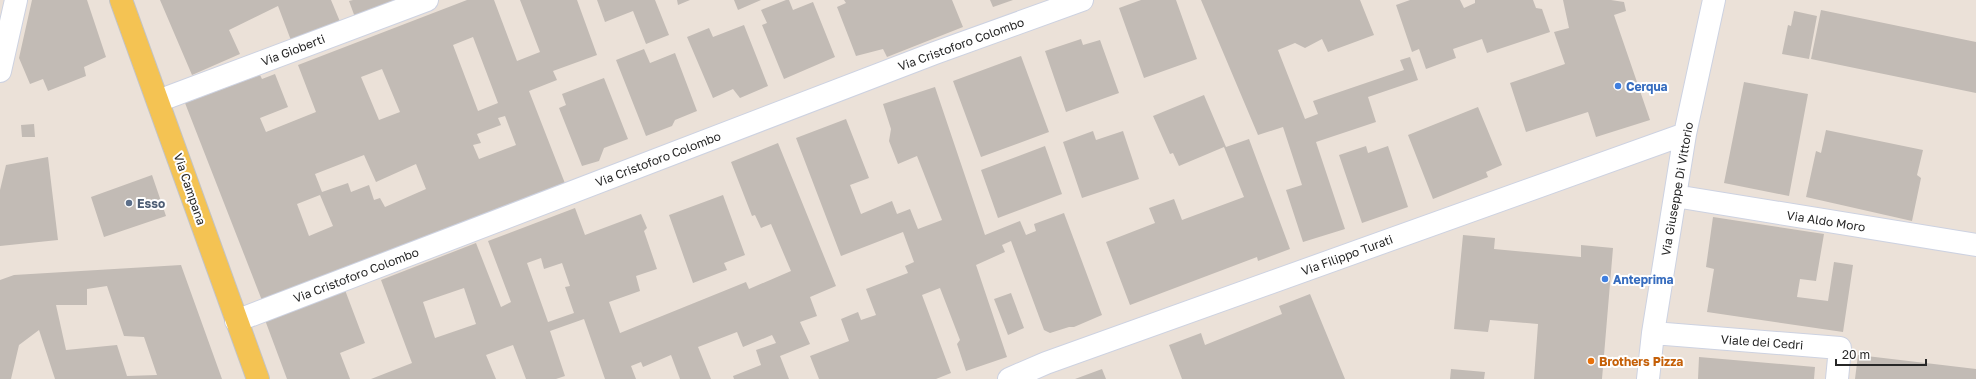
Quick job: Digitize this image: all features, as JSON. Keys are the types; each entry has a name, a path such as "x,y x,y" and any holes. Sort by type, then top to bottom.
{"main road":[{"name":"Via Campana","path":"121,0 258,379"}],"street":[{"path":"0,71 16,0"},
{"name":"Via Gioberti","path":"158,101 427,0"},
{"name":"Via Cristoforo Colombo","path":"236,321 928,56 1082,0"},
{"name":"Via Giuseppe Di Vittorio","path":"1648,379 1653,333 1685,134 1714,0"},
{"name":"Via Filippo Turati","path":"1009,379 1054,361 1685,134"},
{"name":"Via Aldo Moro","path":"1675,196 1976,246"},
{"name":"Viale dei Cedri","path":"1653,333 1840,348 1838,379"}],"building":[{"path":"32,0 87,0 106,57 84,67 86,76 48,91 43,79 30,84 19,58"},
{"path":"160,0 331,0 341,24 292,43 278,6 229,30 240,54 192,75"},
{"path":"400,0 356,20 349,1"},
{"path":"467,0 494,0 517,61 540,52 520,0 577,0 597,55 553,71 557,80 529,91 566,186 263,303 185,103 260,75 262,79 275,74 288,107 260,118 266,132 316,112 298,65","holes":["473,37 498,103 478,111 453,45","382,69 400,112 379,120 361,77","505,116 516,145 479,159 473,145 481,143 477,134 501,125 498,118","364,155 376,182 416,164 426,189 385,207 380,198 374,200 369,185 351,192 348,183 322,192 315,174","320,195 333,226 309,236 297,204"]},
{"path":"597,0 655,0 669,35 646,44 633,11 605,22"},
{"path":"677,0 690,0 678,5"},
{"path":"734,0 761,0 738,10"},
{"path":"789,0 793,10 813,2 835,57 784,79 762,25 767,23 761,10"},
{"path":"844,0 952,0 963,27 887,57 883,49 856,56 837,7 846,3"},
{"path":"990,0 1013,0 993,7"},
{"path":"1141,0 1176,0 1197,59 1144,78 1119,8"},
{"path":"1201,0 1360,0 1374,35 1328,52 1322,39 1305,48 1295,43 1278,50 1305,119 1318,114 1313,101 1404,70 1400,60 1410,57 1418,80 1368,97 1376,122 1316,142 1345,229 1303,242 1286,190 1302,185 1283,127 1258,135"},
{"path":"1410,0 1460,0 1464,8 1475,3 1475,0 1533,0 1536,8 1542,9 1550,32 1487,53 1482,39 1453,49 1456,58 1426,69 1419,49 1412,52 1396,5"},
{"path":"1563,0 1611,0 1624,2 1626,11 1614,15 1650,120 1596,137 1588,112 1526,132 1510,83 1565,64 1554,32 1569,28"},
{"path":"1821,10 1976,42 1976,93 1811,59"},
{"path":"1794,11 1817,16 1809,59 1782,54 1788,25 1791,26"},
{"path":"744,25 768,86 740,98 733,89 713,98 687,37 709,28 713,37"},
{"path":"1081,39 1083,45 1100,40 1119,93 1066,112 1045,51"},
{"path":"644,49 650,63 675,53 697,111 675,120 672,126 646,136 616,60"},
{"path":"1021,56 1049,132 981,157 953,81"},
{"path":"604,78 628,139 604,148 599,161 582,166 559,108 566,105 562,94"},
{"path":"1744,82 1808,94 1789,196 1724,183"},
{"path":"935,87 985,235 1020,221 1026,235 1036,231 1034,224 1064,213 1102,315 1074,327 1069,327 1050,333 1044,330 1011,241 1002,245 1005,252 976,265 1007,357 966,371 957,344 960,340 940,288 922,295 951,373 936,379 819,379 810,356 849,341 841,319 858,312 861,320 876,315 866,289 908,273 905,266 914,262 903,232 841,256 796,138 846,119 869,178 850,185 861,214 892,201 897,214 910,209 918,229 942,220 917,156 898,164 889,141 891,129 883,104"},
{"path":"1204,95 1226,147 1249,139 1290,249 1258,261 1257,257 1130,305 1106,242 1155,223 1149,208 1174,199 1182,220 1244,197 1224,147 1179,166 1173,153 1170,154 1153,116"},
{"path":"1478,107 1502,165 1486,172 1488,177 1433,199 1408,135"},
{"path":"34,124 35,137 22,137 21,125"},
{"path":"1826,130 1923,150 1917,175 1921,178 1912,221 1806,197 1816,151 1821,153"},
{"path":"1093,131 1096,140 1123,131 1139,179 1082,198 1063,142"},
{"path":"778,143 836,286 810,297 817,316 800,322 810,344 780,356 789,379 734,379 733,376 761,365 756,350 776,343 772,335 743,347 737,332 698,347 711,379 680,379 671,355 643,367 641,362 631,366 636,379 605,379 584,319 550,331 565,376 556,379 526,379 513,345 486,355 496,379 371,379 412,363 381,280 476,243 501,307 511,302 488,241 575,208 585,235 641,214 647,228 644,231 657,269 636,276 640,291 609,302 620,333 746,282 749,289 791,271 771,224 761,228 755,215 752,216 731,162","holes":["541,258 544,269 562,263 570,286 565,287 574,313 548,322 527,263","464,288 476,324 435,338 423,302"]},
{"path":"1045,146 1062,194 998,218 981,170"},
{"path":"1366,146 1368,153 1388,146 1408,207 1362,223 1339,155"},
{"path":"48,157 58,240 0,246 0,190 6,165"},
{"path":"152,175 166,216 104,237 91,197"},
{"path":"723,195 745,255 724,263 727,270 693,283 669,215"},
{"path":"1713,217 1824,234 1816,281 1800,279 1797,297 1828,301 1834,262 1853,265 1843,332 1707,312 1714,269 1706,267"},
{"path":"1463,235 1495,238 1494,249 1581,257 1581,245 1613,248 1602,379 1534,379 1538,324 1490,320 1488,332 1454,329"},
{"path":"181,265 222,379 55,379 39,330 19,345 11,379 0,379 0,280 14,275","holes":["107,286 124,336 144,337 157,375 127,376 117,345 66,350 56,305 87,305 87,289"]},
{"path":"345,290 365,343 340,353 350,379 287,379 265,320"},
{"path":"1011,293 1024,328 1008,335 994,299"},
{"path":"1310,294 1345,379 1182,379 1169,345 1201,333 1205,345 1282,314 1279,306"},
{"path":"1858,355 1976,369 1976,379 1855,379"},
{"path":"1699,357 1815,367 1814,379 1698,379"},
{"path":"1102,369 1106,379 1075,379"},
{"path":"1451,369 1485,372 1484,379 1450,379"}],"place":[{"name":"Cerqua","path":"1618,86"},
{"name":"Esso","path":"129,203"},
{"name":"Anteprima","path":"1605,279"},
{"name":"Brothers Pizza","path":"1591,361"}]}
